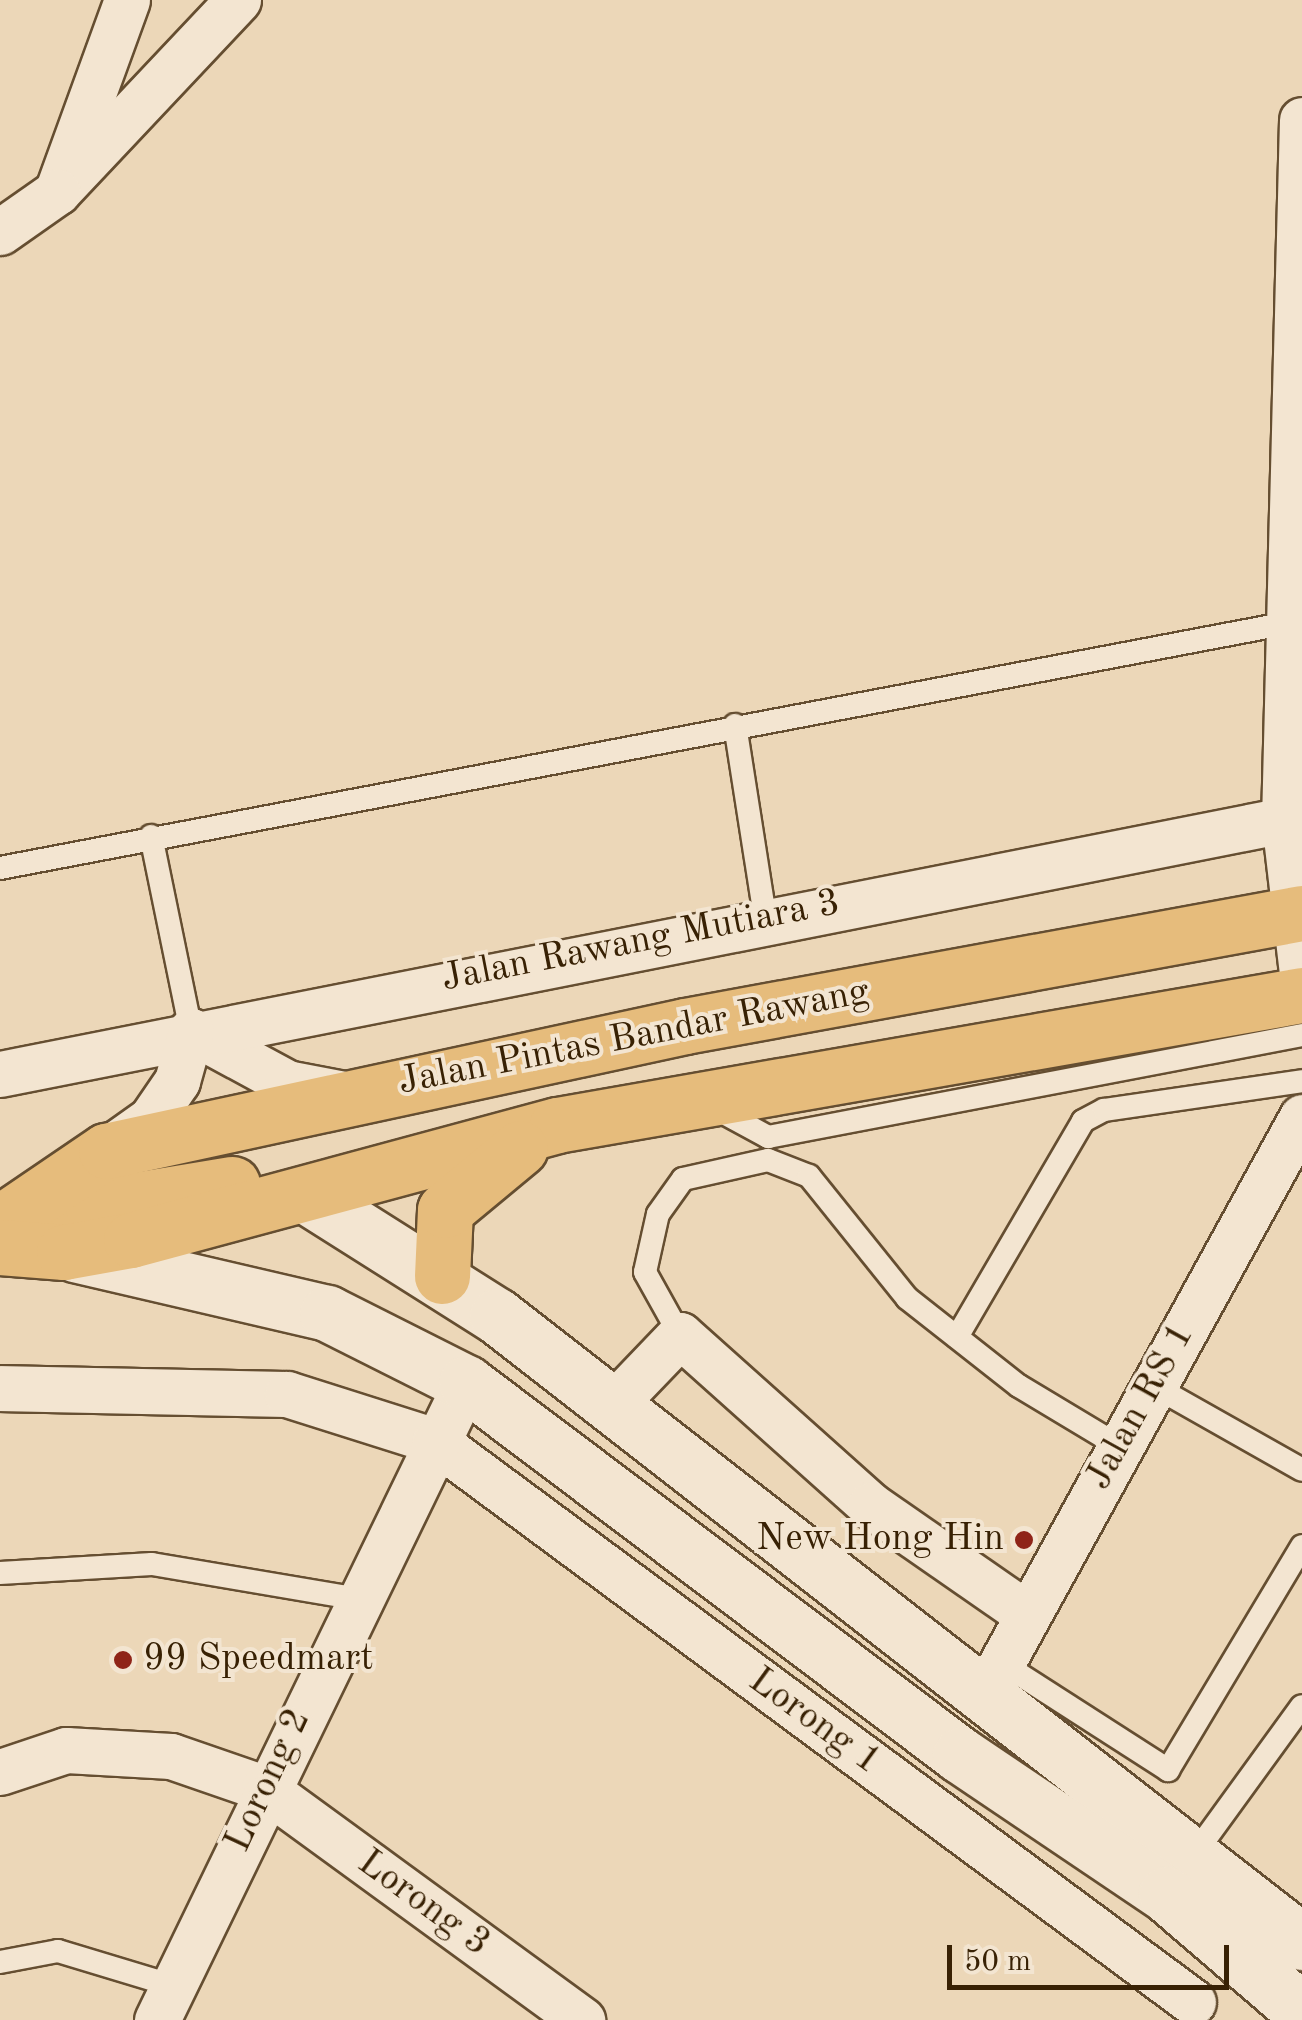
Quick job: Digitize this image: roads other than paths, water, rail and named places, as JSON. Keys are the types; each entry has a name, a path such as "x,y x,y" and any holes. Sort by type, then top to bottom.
{"main road":[{"name":"Jalan Pintas Bandar Rawang","path":"22,1211 106,1151 354,1095 1297,914"},
{"name":"Jalan Pintas Bandar Rawang","path":"0,1248 64,1252 307,1196 556,1125 1302,995"},
{"path":"442,1276 439,1229 456,1196 556,1125"},
{"path":"22,1211 93,1208 254,1184 307,1196"}],"street":[{"path":"56,192 128,0"},
{"path":"0,232 56,192 238,0"},
{"path":"1302,120 1296,621 1284,820 1302,974"},
{"name":"Jalan Rawang Mutiara 3","path":"0,1074 766,916 1284,820"},
{"path":"106,1151 151,1119 176,1081 191,1032 287,1083 354,1095"},
{"name":"Jalan RS 1","path":"991,1680 1302,1117"},
{"path":"307,1196 442,1276 610,1408 991,1680 1193,1856 1267,1935 1302,2011 1271,2020"},
{"path":"64,1252 214,1280 327,1313 466,1383 1267,1935"},
{"path":"442,1276 466,1383"},
{"path":"610,1408 680,1335 870,1505 1027,1614"},
{"path":"466,1383 557,1366"},
{"name":"Lorong 2","path":"166,2003 264,1788 466,1383"},
{"name":"Lorong 1","path":"0,1388 287,1394 435,1441 1186,2011"},
{"name":"Lorong 3","path":"0,1772 66,1750 171,1756 264,1788 572,2017"},
{"path":"1186,2011 1267,1935"}],"lane":[{"path":"0,868 151,836 1296,621"},
{"path":"734,725 766,916"},
{"path":"151,836 191,1032"},
{"path":"698,1100 768,1137 1302,1036"},
{"path":"957,1337 1083,1121 1302,1081"},
{"path":"680,1335 645,1272 658,1214 683,1179 768,1160 809,1176 907,1298 957,1337 1119,1446"},
{"path":"1152,1386 1302,1470"},
{"path":"991,1680 1168,1770 1302,1546"},
{"path":"0,1573 152,1564 358,1598"},
{"path":"1193,1856 1302,1706"},
{"path":"0,1962 58,1951 166,2003"}],"place":[{"name":"New Hong Hin","path":"1024,1540"},
{"name":"99 Speedmart","path":"123,1660"}]}
